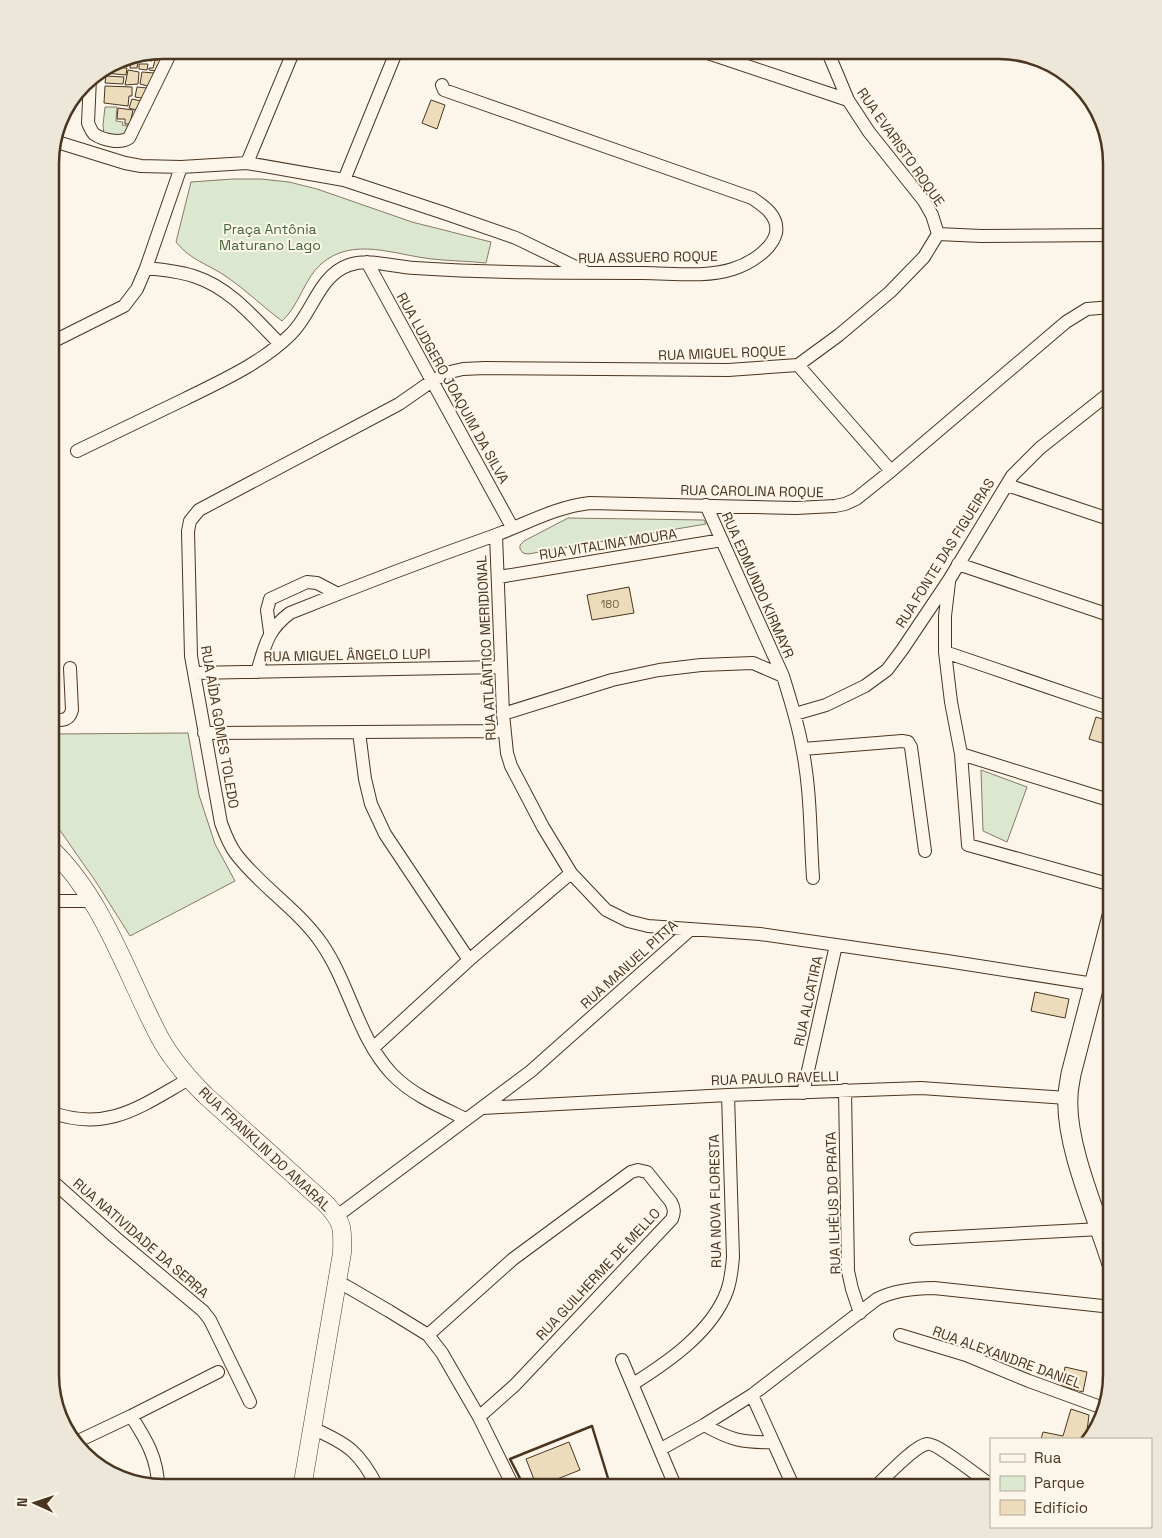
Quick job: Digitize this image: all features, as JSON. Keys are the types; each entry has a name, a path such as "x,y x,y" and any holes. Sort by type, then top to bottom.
{"main road":[{"path":"1103,950 1071,1074 1067,1098 1075,1151 1103,1232"}],"street":[{"path":"89,90 88,123 91,130 95,134 112,141 121,142 129,138 168,59"},
{"path":"247,162 290,59"},
{"path":"344,180 393,59"},
{"path":"726,59 848,100"},
{"name":"RUA EVARISTO ROQUE","path":"830,59 848,100 869,132 924,202 932,215 938,234"},
{"name":"RUA ASSUERO ROQUE","path":"367,262 413,268 588,273 712,273 734,269 753,260 768,248 776,234 776,223 772,215 765,206 752,198 453,94 444,90 442,85"},
{"path":"61,143 125,163 141,166 181,168 247,162 344,180 516,238 588,273"},
{"path":"59,339 124,306 137,289 181,168"},
{"path":"938,234 981,236 1103,235"},
{"name":"RUA MIGUEL ROQUE","path":"432,381 450,372 463,369 485,368 728,370 798,365 839,335 890,292 924,257 938,234"},
{"path":"78,452 236,374 280,344 292,333 323,286 336,273 348,265 367,262"},
{"name":"RUA LUDGERO JOAQUIM DA SILVA","path":"367,262 512,528"},
{"path":"146,268 183,273 214,284 231,297 280,344"},
{"name":"RUA CAROLINA ROQUE","path":"257,672 270,632 278,622 290,613 433,556 496,535 572,506 590,503 796,508 845,504 856,499 892,471 1072,318 1087,309 1103,308"},
{"path":"798,365 892,471"},
{"name":"RUA AÍDA GOMES TOLEDO","path":"432,381 399,404 199,510 193,516 188,531 190,656 221,823 236,854 256,876 296,913 322,944 334,964 373,1048 392,1074 406,1086 466,1120"},
{"name":"RUA FONTE DAS FIGUEIRAS","path":"795,714 826,704 865,686 887,670 949,580 1006,485 1018,469 1040,448 1103,398"},
{"path":"1006,485 1103,517"},
{"name":"RUA EDMUNDO KIRMAYR","path":"706,505 783,676 795,714 803,749 808,792 813,878"},
{"name":"RUA ATLÂNTICO MERIDIONAL","path":"496,535 504,731 511,766 543,827 571,873 606,910 628,922 648,926 691,929"},
{"name":"RUA VITALINA MOURA","path":"498,577 722,540"},
{"path":"958,564 1103,613"},
{"path":"949,580 945,616 945,652 950,702 961,754 968,845 1103,882"},
{"name":"RUA CAROLINA ROQUE","path":"270,632 267,610 270,599 307,582 317,583 338,594"},
{"path":"945,652 1103,706"},
{"name":"RUA EDMUNDO KIRMAYR","path":"503,714 612,680 659,670 701,665 753,663 783,676"},
{"name":"RUA MIGUEL ÂNGELO LUPI","path":"194,673 501,667"},
{"path":"59,720 69,718 71,715 70,668"},
{"path":"204,733 504,731"},
{"path":"359,732 365,779 371,804 382,826 423,892 469,960"},
{"path":"803,749 908,742 911,747 925,851"},
{"path":"961,754 1103,798"},
{"name":"RUA FRANKLIN DO AMARAL","path":"59,857 69,868 92,901 118,948 160,1039 189,1079 337,1216 343,1236 342,1253 304,1479"},
{"path":"373,1048 469,960 571,873"},
{"path":"59,901 92,901"},
{"name":"RUA MANUEL PITTA","path":"337,1216 531,1071 691,929 760,934 1094,984"},
{"name":"RUA ALCATIRA","path":"803,1093 836,945"},
{"path":"59,1115 73,1119 93,1121 112,1118 131,1112 189,1079"},
{"name":"RUA PAULO RAVELLI","path":"483,1108 728,1095 921,1088 1067,1098"},
{"name":"RUA ILHÉUS DO PRATA","path":"845,1090 848,1271 860,1313"},
{"name":"RUA NOVA FLORESTA","path":"633,1384 670,1360 694,1337 715,1314 727,1292 733,1257 728,1095"},
{"name":"RUA GUILHERME DE MELLO","path":"428,1335 513,1259 631,1172 638,1170 647,1172 671,1202 674,1207 672,1219 514,1384 479,1416"},
{"name":"RUA NATIVIDADE DA SERRA","path":"59,1187 203,1311 210,1320 250,1402"},
{"path":"916,1240 1102,1229"},
{"path":"336,1283 354,1291 428,1335 442,1353 479,1416 510,1479"},
{"path":"660,1449 704,1425 752,1395 877,1299 898,1291 915,1288 934,1288 1103,1306"},
{"name":"RUA ALEXANDRE DANIEL","path":"900,1335 966,1355 1098,1406"},
{"path":"622,1360 672,1479"},
{"path":"81,1439 218,1372"},
{"path":"752,1395 790,1479"},
{"path":"131,1416 152,1452 156,1463 157,1479"},
{"path":"704,1425 735,1440 756,1443 773,1442"},
{"path":"312,1428 349,1447 361,1458 373,1479"},
{"path":"883,1479 913,1451 925,1444 933,1444 983,1479"}],"green space":[{"path":"105,107 117,107 116,121 123,122 122,125 128,126 121,138 104,134"},
{"name":"Praça Antônia Maturano Lago","path":"233,179 289,182 317,189 412,222 491,242 486,263 432,259 389,251 360,249 347,251 333,256 315,270 293,308 282,321 234,282 193,258 176,242 191,182"},
{"path":"568,518 704,520 706,524 528,554 523,553 520,549 520,545 524,541"},
{"path":"188,733 199,795 215,844 235,881 130,936 96,882 59,829 59,734"},
{"path":"981,770 1027,787 1007,842 983,831"}],"building":[{"path":"161,59 156,71 149,70 149,68 153,68 155,60"},
{"path":"138,62 137,68 130,68 130,64"},
{"path":"139,64 148,64 147,70 139,69"},
{"path":"122,68 127,68 126,75 110,73"},
{"path":"128,70 139,72 138,84 125,85"},
{"path":"142,72 154,73 148,86 140,84"},
{"path":"106,76 124,77 123,84 105,83"},
{"path":"105,86 132,87 132,96 129,96 128,106 104,103"},
{"path":"137,87 147,88 142,98 135,97"},
{"path":"132,99 141,101 136,110 129,108"},
{"path":"431,100 445,105 437,129 422,123"},
{"path":"118,108 133,110 130,124 125,124 125,119 117,119"},
{"path":"629,587 634,613 592,620 587,595"},
{"path":"1096,717 1103,719 1103,743 1089,739"},
{"path":"1035,992 1069,999 1065,1018 1031,1011"},
{"path":"1065,1367 1087,1372 1083,1392 1062,1386"},
{"path":"1071,1409 1089,1415 1087,1431 1082,1438 1041,1438 1043,1432 1063,1436"},
{"path":"569,1442 580,1470 557,1479 534,1479 526,1459"}],"wall":[{"path":"520,1479 510,1459 592,1426 608,1479"}]}
